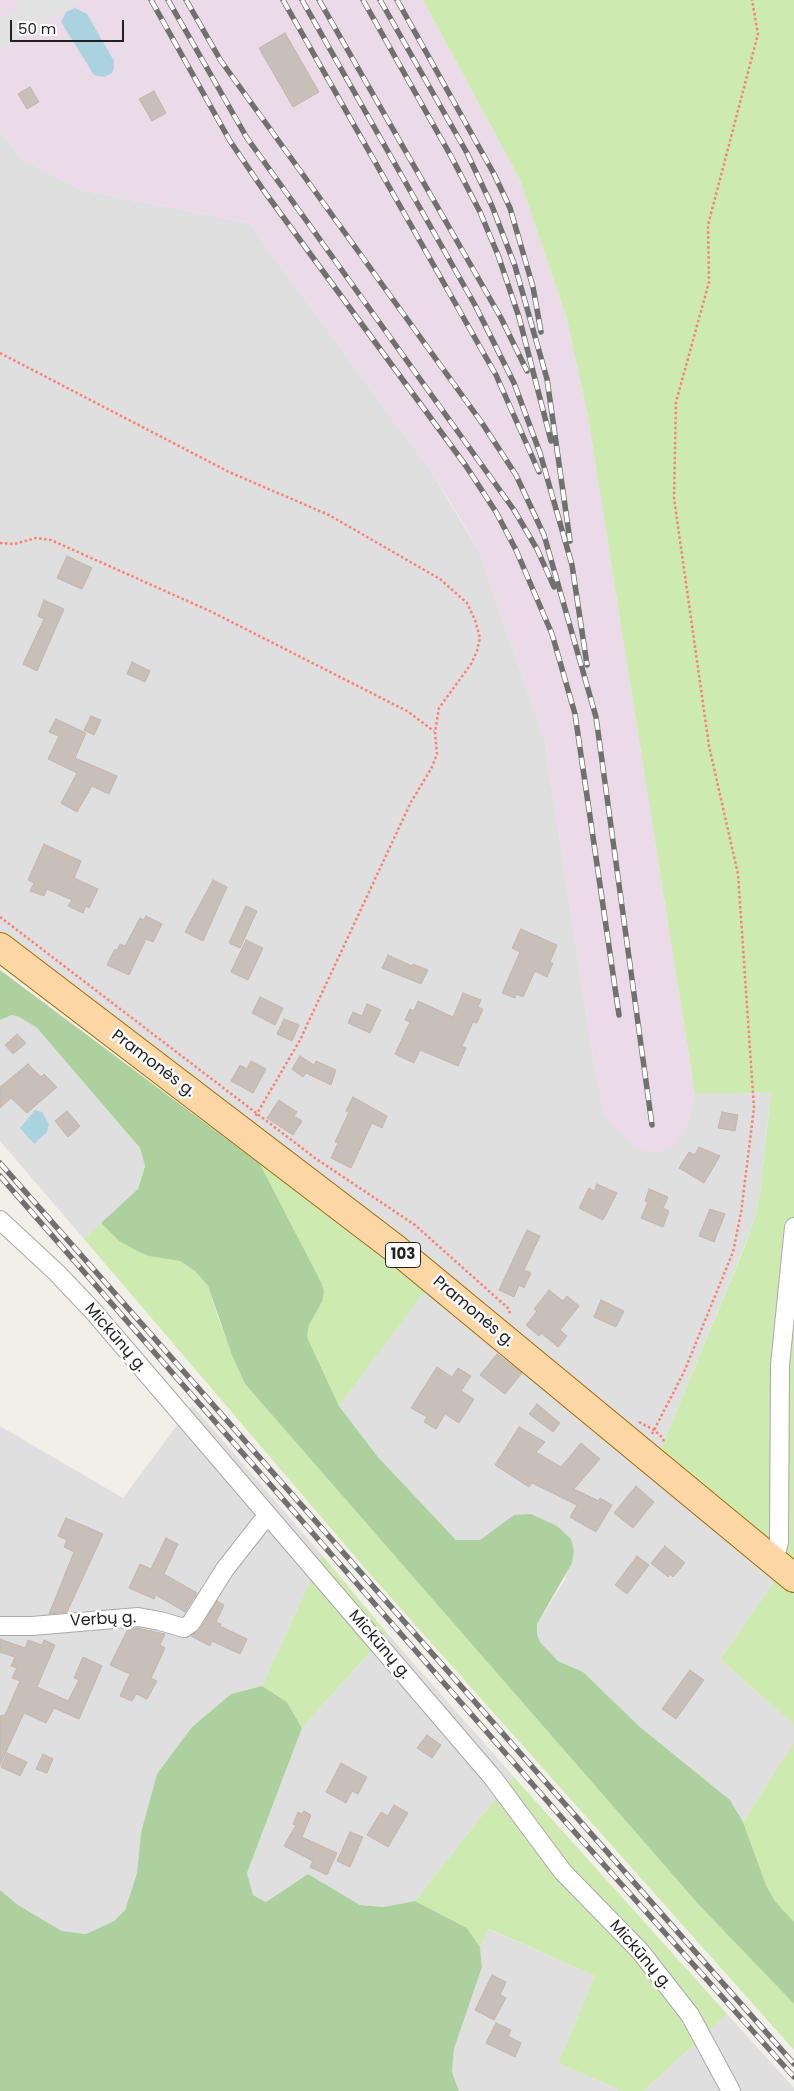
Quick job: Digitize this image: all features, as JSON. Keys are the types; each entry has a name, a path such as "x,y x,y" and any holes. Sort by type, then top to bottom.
{"main road":[{"name":"Pramonės g.","path":"0,948 447,1290 794,1578"}],"street":[{"name":"Mickūnų g.","path":"0,1220 57,1273 87,1305 493,1778 563,1872 640,1951 690,2015 732,2091"},
{"path":"770,1558 777,1550 779,1542 780,1365 794,1227"},
{"name":"Verbų g.","path":"0,1626 32,1626 138,1617 184,1628 191,1623 225,1569 261,1524 269,1517"}],"path":[{"path":"642,1453 684,1372 732,1252 741,1213 754,1108 738,874 709,746 674,498 676,402 709,282 708,225 758,34 752,0"},
{"path":"0,353 229,472 329,515 440,579 467,603 475,620 480,638 471,664 439,708 435,732 437,754 431,769 411,802 300,1040 244,1133"},
{"path":"0,543 14,544 36,538 51,540 212,612 407,711 435,732"}],"shaded area":[{"path":"0,0 423,0 520,180 567,320 588,417 695,1094 687,1126 673,1148 652,1153 631,1145 604,1115 596,1076 545,742 480,553 457,513 430,470 249,223 81,190 20,157 0,130"},
{"path":"15,0 83,0 0,50 0,19 19,8"},
{"path":"0,130 20,157 81,190 249,223 430,470 480,553 545,742 596,1076 687,1126 695,1094 771,1091 760,1194 756,1213 745,1245 659,1453 0,938"},
{"path":"12,1015 37,1028 140,1148 145,1165 138,1189 84,1239 0,1141 0,1020"},
{"path":"429,1285 777,1578 720,1659 794,1725 794,1742 743,1822 730,1800 640,1727 583,1672 558,1661 540,1642 537,1634 537,1624 566,1578 514,1516 480,1540 456,1540 378,1457 339,1406"},
{"path":"192,1405 322,1555 262,1686 231,1694 192,1727 141,1833 137,1873 125,1910 114,1921 86,1934 62,1931 18,1905 0,1890 0,1426 123,1498"},
{"path":"387,1633 513,1776 415,1901 383,1907 360,1905 308,1874 266,1902 253,1895 247,1873 302,1728"},
{"path":"488,1929 595,1976 558,2063 622,2091 459,2091 452,2072 454,2049 482,1967 480,1947"},
{"path":"727,2014 794,2088 794,2091 644,2091"}],"green space":[{"path":"423,0 794,0 794,1567 659,1453 745,1246 756,1213 760,1194 771,1092 695,1094 588,417 567,320 520,180"},
{"path":"0,970 260,1164 324,1291 322,1302 309,1325 307,1337 339,1406 378,1457 456,1540 480,1540 514,1515 531,1514 557,1526 571,1539 574,1551 572,1563 537,1624 537,1634 540,1642 558,1661 583,1672 640,1727 730,1800 743,1822 766,1885 775,1901 794,1922 794,2004 699,1905 245,1384 232,1355 208,1286 195,1271 180,1261 149,1256 135,1250 119,1241 101,1223 138,1189 145,1166 140,1148 37,1028 12,1015 0,1020"},
{"path":"260,1164 425,1291 339,1406 307,1337 309,1325 322,1302 321,1282"},
{"path":"101,1223 119,1241 180,1261 195,1271 208,1286 219,1320 245,1384 699,1905 794,2004 794,2050 369,1573 84,1239"},
{"path":"322,1555 387,1633 302,1728 287,1702 262,1686"},
{"path":"777,1578 794,1591 794,1725 720,1659"},
{"path":"262,1686 287,1702 302,1728 247,1873 253,1895 266,1902 308,1874 360,1905 383,1907 415,1901 467,1928 480,1947 482,1967 454,2049 452,2072 459,2091 0,2091 0,1890 18,1905 62,1931 86,1934 114,1921 125,1910 137,1873 141,1833 157,1774 192,1727 231,1694"},
{"path":"794,1742 794,1922 775,1901 766,1885 743,1822"},
{"path":"513,1776 727,2014 644,2091 622,2091 558,2063 595,1976 489,1929 480,1947 467,1928 415,1901"}],"water":[{"path":"75,8 87,14 114,61 112,73 104,77 94,75 61,22 66,12"},
{"path":"35,1110 42,1112 49,1124 47,1132 34,1144 20,1128"}],"building":[{"path":"285,33 319,92 293,107 259,48"},
{"path":"30,87 39,102 27,109 18,94"},
{"path":"154,91 166,113 152,121 139,99"},
{"path":"67,556 92,568 82,589 57,578"},
{"path":"44,600 64,609 37,671 23,664 44,619 38,616"},
{"path":"132,662 150,671 145,682 127,674"},
{"path":"91,716 101,720 94,735 84,730"},
{"path":"56,719 86,733 75,758 117,776 109,794 92,786 77,812 61,803 77,773 48,759 59,736 49,732"},
{"path":"44,844 81,861 74,878 98,889 89,908 86,906 83,913 68,906 72,900 47,889 44,896 30,891 34,883 28,880"},
{"path":"213,880 227,887 203,941 185,932"},
{"path":"246,906 257,911 240,948 229,943"},
{"path":"146,916 162,924 153,942 146,939 129,975 107,965 115,949 117,951 120,944 125,946 140,918 144,920"},
{"path":"521,929 557,945 550,962 553,963 547,977 535,971 523,997 516,994 515,998 502,993 520,952 512,948"},
{"path":"246,940 263,948 248,980 231,972"},
{"path":"388,955 412,966 413,964 428,970 421,984 382,968"},
{"path":"463,993 481,1000 478,1007 483,1009 477,1023 473,1022 462,1046 466,1048 458,1066 420,1050 414,1063 395,1054 410,1022 405,1020 410,1009 414,1011 418,1001 453,1017"},
{"path":"260,997 283,1008 275,1025 252,1013"},
{"path":"367,1004 381,1010 370,1033 348,1023 353,1012 362,1016"},
{"path":"284,1019 299,1025 292,1041 277,1034"},
{"path":"17,1034 26,1043 13,1054 5,1045"},
{"path":"300,1056 314,1065 316,1061 336,1070 331,1085 306,1073 303,1077 292,1069"},
{"path":"251,1061 266,1069 253,1093 231,1081 240,1065 247,1069"},
{"path":"28,1064 41,1077 44,1074 57,1087 27,1113 11,1098 0,1108 0,1087"},
{"path":"353,1097 387,1116 382,1128 372,1123 351,1168 331,1158 338,1143 335,1142 349,1112 346,1111"},
{"path":"279,1100 297,1112 294,1116 302,1121 293,1135 267,1118"},
{"path":"67,1111 80,1126 68,1137 55,1121"},
{"path":"722,1112 738,1115 735,1131 718,1128"},
{"path":"699,1147 720,1156 704,1183 679,1168 689,1152 695,1155"},
{"path":"597,1184 617,1193 603,1220 579,1208 589,1188 594,1191"},
{"path":"649,1189 668,1197 663,1208 669,1211 663,1227 641,1218 648,1202 645,1201"},
{"path":"710,1209 725,1214 714,1242 699,1236"},
{"path":"527,1230 540,1236 524,1270 531,1273 524,1288 519,1285 514,1297 499,1290"},
{"path":"549,1290 563,1301 567,1296 579,1306 560,1330 567,1336 558,1347 541,1333 539,1336 526,1325 537,1311 534,1309"},
{"path":"601,1300 624,1311 616,1327 594,1317"},
{"path":"497,1354 522,1373 505,1394 480,1375"},
{"path":"437,1367 452,1377 458,1368 471,1376 461,1391 474,1399 459,1423 445,1414 436,1429 424,1422 427,1417 411,1408"},
{"path":"537,1404 560,1423 553,1432 529,1414"},
{"path":"519,1427 545,1442 536,1452 561,1467 581,1443 600,1459 574,1489 599,1501 600,1498 612,1505 596,1532 570,1517 577,1505 532,1483 529,1487 495,1465"},
{"path":"636,1486 654,1502 633,1528 614,1513"},
{"path":"66,1518 103,1534 67,1612 49,1614 74,1552 64,1547 67,1540 58,1536"},
{"path":"166,1538 178,1544 164,1574 197,1593 185,1612 156,1595 154,1599 129,1588 140,1564 151,1569"},
{"path":"665,1546 685,1563 673,1577 670,1574 668,1577 651,1563"},
{"path":"637,1556 649,1565 627,1594 615,1585"},
{"path":"217,1601 224,1605 216,1622 221,1624 220,1626 247,1639 240,1654 212,1641 210,1646 191,1636 200,1629"},
{"path":"137,1628 165,1634 160,1645 165,1648 151,1678 157,1681 147,1699 136,1694 132,1701 120,1696 130,1674 110,1665 128,1629"},
{"path":"0,1639 25,1648 28,1640 42,1645 44,1640 55,1645 37,1687 68,1701 79,1680 74,1678 83,1657 102,1666 79,1719 54,1708 46,1723 24,1713 0,1765 0,1716 5,1715 20,1681 12,1678 17,1668 11,1666 15,1657 0,1652"},
{"path":"690,1670 704,1680 676,1719 662,1709"},
{"path":"427,1735 441,1745 432,1758 417,1748"},
{"path":"7,1753 27,1762 20,1776 1,1767"},
{"path":"43,1754 53,1759 47,1773 36,1769"},
{"path":"341,1763 367,1777 358,1794 352,1791 346,1803 326,1792"},
{"path":"394,1805 408,1813 388,1847 367,1835 381,1812 388,1816"},
{"path":"304,1811 311,1815 302,1837 337,1853 327,1875 310,1867 313,1861 284,1846 296,1825 293,1824 298,1812 302,1814"},
{"path":"350,1832 363,1837 350,1867 337,1861"},
{"path":"492,1975 506,1982 500,1995 506,1998 494,2020 475,2010"},
{"path":"496,2023 511,2030 508,2036 521,2043 515,2057 486,2043"}],"railway":[{"path":"151,0 230,141 264,191 466,466 496,512 516,550 552,634 575,714 619,1015"},
{"path":"168,0 247,138 514,510 537,549 554,587"},
{"path":"186,0 221,61 482,423 516,475 544,535 596,717 652,1125"},
{"path":"283,0 496,375 539,472"},
{"path":"302,0 475,305 514,383 540,453 572,565 587,665"},
{"path":"319,0 501,318 527,371"},
{"path":"363,0 452,158 480,212 498,255 519,317 551,441"},
{"path":"380,0 467,153 492,206 515,266 547,379 570,541"},
{"path":"397,0 494,174 510,208 533,287 541,332"},
{"path":"0,1163 794,2064"},
{"path":"0,1176 563,1819 794,2077"}]}
